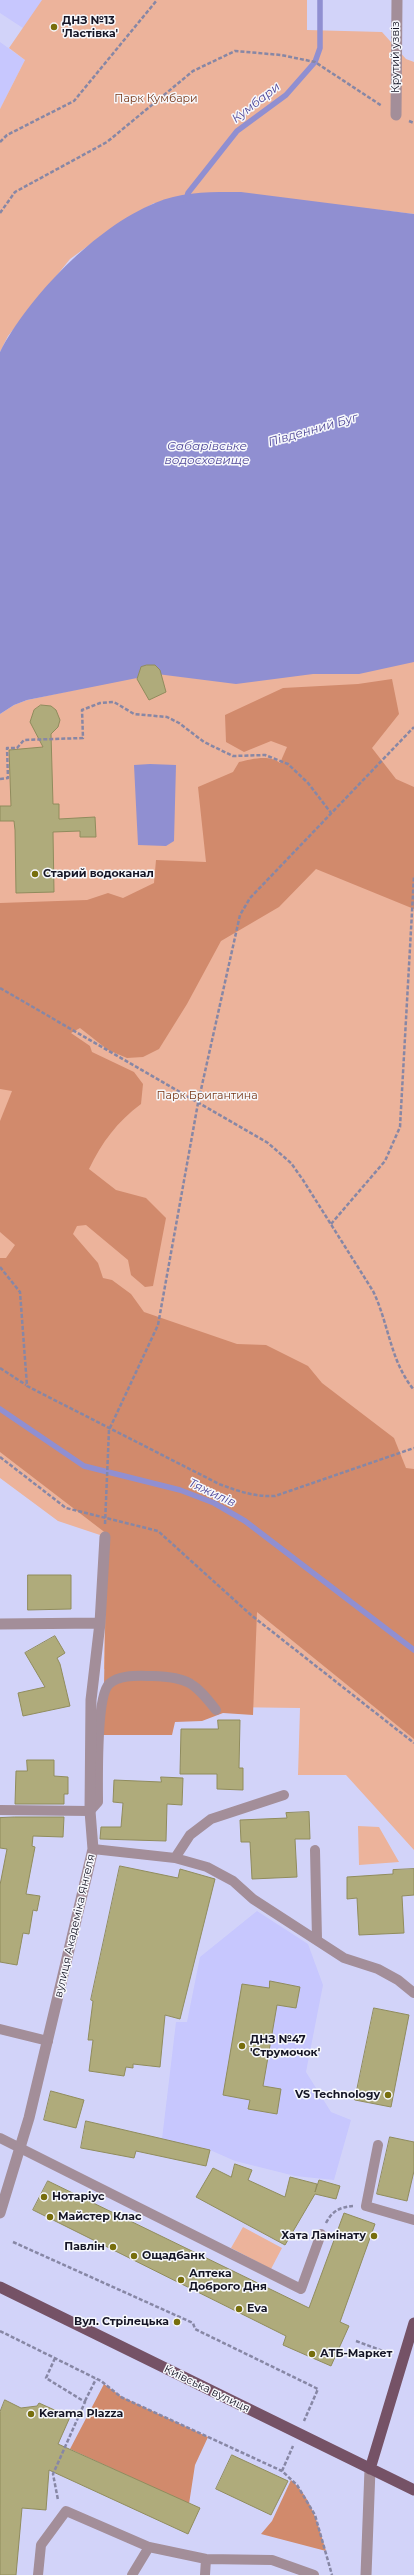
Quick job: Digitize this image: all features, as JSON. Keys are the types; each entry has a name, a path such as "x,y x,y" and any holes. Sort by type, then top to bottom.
{"main road":[{"name":"Київська вулиця","path":"0,2287 414,2490"},
{"path":"370,2469 414,2324"}],"street":[{"name":"Крутий узвіз","path":"396,115 397,0"},
{"name":"вулиця Академіка Янгеля","path":"0,2213 48,2041 93,1849 90,1811 91,1700 100,1623 105,1537"},
{"path":"0,1624 100,1623"},
{"path":"366,2575 370,2469"}],"lane":[{"path":"0,1810 90,1811 98,1802 101,1700 109,1684 118,1678 133,1676 177,1677 192,1684 216,1710"},
{"path":"175,1858 190,1835 210,1820 284,1795"},
{"path":"93,1849 175,1858 207,1867 233,1881 253,1899 344,1958 378,1969 398,1980 414,1993"},
{"path":"315,1850 316,1939"},
{"path":"0,2028 48,2041"},
{"path":"0,2138 301,2289 321,2234"},
{"path":"378,2145 366,2206 414,2220"},
{"path":"38,2575 41,2545 66,2512 149,2547 206,2559 272,2560 314,2575"},
{"path":"132,2575 149,2547"},
{"path":"205,2575 206,2559"}],"path":[{"path":"0,142 7,135 74,101 157,0"},
{"path":"0,213 14,192 107,142 193,70 235,51 281,54 312,61 396,115 414,123"},
{"path":"0,779 8,778 7,748 17,748 24,740 83,738 82,710 100,703 114,702 134,714 167,717 179,723 204,742 232,756 265,755 288,764 308,783 331,813"},
{"path":"105,1516 109,1430 158,1325 198,1103 240,915 250,898 414,727"},
{"path":"331,1224 385,1161 400,1127 414,876"},
{"path":"0,988 268,1144 291,1163 373,1291 380,1306 392,1350 399,1367 414,1390"},
{"path":"0,1267 20,1292 27,1386"},
{"path":"0,1368 27,1386 109,1430 219,1484 242,1493 260,1497 289,1492 414,1448"},
{"path":"0,1457 66,1508 105,1516 158,1531 251,1615 414,1744"},
{"path":"321,2234 330,2215 342,2207 366,2206"},
{"path":"13,2242 193,2323 195,2329 318,2389"},
{"path":"0,2331 96,2379 122,2397 282,2471 297,2485 315,2515 332,2575"},
{"path":"356,2341 403,2359"},
{"path":"56,2358 46,2378 84,2402"},
{"path":"62,2517 52,2474 84,2402 96,2379"}],"shaded area":[{"name":"ДНЗ №13 'Ластівка'","path":"0,0 110,0 64,55 0,13"},
{"path":"0,42 25,60 0,109"},
{"path":"392,679 399,714 372,748 396,779 414,787 414,909 316,869 279,907 221,941 187,1004 159,1049 143,1057 127,1058 108,1050 80,1028 71,1033 90,1046 92,1052 134,1072 143,1084 141,1104 117,1125 99,1150 89,1169 116,1190 146,1198 166,1218 153,1286 145,1287 131,1275 128,1260 86,1225 77,1226 73,1234 98,1263 103,1278 112,1280 131,1294 144,1312 237,1344 266,1345 308,1366 322,1383 394,1438 406,1468 414,1469 414,1739 257,1612 253,1715 223,1713 202,1721 175,1722 172,1735 103,1735 107,1534 0,1452 0,1258 6,1258 15,1245 0,1232 0,1121 12,1091 0,1089 0,903 87,900 108,893 123,898 154,883 156,860 206,862 198,787 233,772 239,762 266,758 276,760 280,763 287,747 271,741 244,752 226,742 225,715 283,688 358,684"},
{"name":"ДНЗ №47 'Струмочок'","path":"257,1911 308,1944 323,1985 306,2072 331,2112 351,2120 334,2180 295,2176 235,2161 210,2150 162,2139 176,2022 187,2022 200,1957"},
{"path":"104,2384 122,2397 208,2437 195,2465 189,2504 70,2449"},
{"path":"291,2480 304,2495 313,2512 326,2551 261,2534 272,2521"}],"green space":[{"name":"Парк Кумбари","path":"42,0 307,0 307,30 382,32 406,59 414,62 414,214 371,209 154,203 114,227 70,259 8,336 0,352 0,109 25,60 9,48"},
{"name":"Парк Бригантина","path":"414,572 414,1850 346,1775 298,1775 300,1708 225,1707 224,1666 104,1669 106,1537 58,1521 0,1478 0,714 14,705 27,700 136,677"},
{"path":"358,1826 379,1827 399,1862 359,1865"},
{"path":"243,2227 282,2248 271,2269 231,2248"}],"water":[{"name":"Сабарівське водосховище","path":"241,192 414,214 414,662 359,674 313,674 236,684 157,674 27,700 14,705 0,714 0,352 28,308 46,287 88,246 110,229 133,214 155,203 176,196 198,193"},
{"path":"134,765 176,765 174,841 166,846 138,845"}],"building":[{"path":"155,665 160,670 166,692 149,700 137,679 141,667"},
{"path":"41,705 51,706 56,710 60,720 58,727 51,734 53,804 59,804 59,819 95,817 96,837 80,837 80,831 53,832 54,892 16,893 14,821 0,821 0,806 11,806 9,750 43,747 30,722 34,710"},
{"path":"28,1575 71,1575 71,1609 28,1610"},
{"path":"55,1636 65,1653 57,1658 60,1664 70,1706 23,1716 18,1693 45,1687 25,1653"},
{"path":"218,1720 240,1720 239,1768 243,1768 243,1790 217,1789 217,1774 180,1774 181,1729 218,1729"},
{"path":"27,1760 54,1760 54,1776 68,1777 68,1794 64,1794 64,1804 15,1804 16,1771 27,1771"},
{"path":"161,1777 183,1778 182,1805 167,1804 166,1841 100,1839 101,1827 121,1827 123,1803 113,1802 114,1780 161,1782"},
{"path":"309,1812 310,1839 295,1839 297,1877 252,1879 250,1842 241,1842 240,1820 287,1818 286,1813"},
{"path":"64,1817 63,1837 33,1836 32,1846 35,1847 26,1894 40,1896 37,1911 33,1910 29,1934 23,1933 17,1965 0,1962 0,1885 7,1849 0,1848 0,1818"},
{"path":"120,1866 178,1878 180,1869 215,1879 180,2019 165,2015 160,2067 133,2064 133,2068 126,2067 124,2076 89,2071 93,2040 88,2040 93,2001 91,2000"},
{"path":"414,1869 414,1895 402,1896 404,1933 359,1935 357,1898 347,1899 347,1877 393,1874 393,1870"},
{"path":"270,1981 300,1987 296,2008 277,2005 263,2086 281,2089 277,2114 248,2109 250,2100 223,2095 242,1984 269,1988"},
{"path":"374,2008 409,2015 391,2107 355,2100"},
{"path":"51,2091 84,2100 76,2128 44,2120"},
{"path":"86,2121 210,2150 206,2166 136,2151 134,2158 81,2148"},
{"path":"390,2137 414,2142 414,2171 407,2201 377,2194"},
{"path":"235,2164 252,2170 248,2180 285,2197 290,2177 317,2184 315,2192 319,2180 340,2186 336,2199 315,2194 285,2245 196,2197 213,2168 231,2177"},
{"path":"48,2181 309,2308 344,2213 375,2224 340,2322 349,2326 331,2366 283,2345 286,2336 33,2210"},
{"path":"5,2400 21,2408 37,2406 39,2403 70,2417 58,2444 200,2508 188,2534 49,2470 46,2510 22,2508 16,2575 0,2575 0,2412"},
{"path":"232,2455 288,2481 271,2515 216,2489"}],"waterway":[{"name":"Кумбари","path":"186,200 188,193 237,131 286,95 315,62 320,48 320,0"},
{"name":"Тяжилів","path":"0,1409 84,1466 180,1490 214,1503 245,1521 414,1650"}],"place":[{"name":"ДНЗ №13 'Ластівка'","path":"54,27"},
{"name":"Старий водоканал","path":"35,874"},
{"name":"ДНЗ №47 'Струмочок'","path":"242,2046"},
{"name":"VS Technology","path":"388,2095"},
{"name":"Нотаріус","path":"44,2197"},
{"name":"Майстер Клас","path":"50,2217"},
{"name":"Хата Ламінату","path":"374,2236"},
{"name":"Павлін","path":"113,2247"},
{"name":"Ощадбанк","path":"134,2256"},
{"name":"Аптека Доброго Дня","path":"181,2280"},
{"name":"Eva","path":"239,2309"},
{"name":"Вул. Стрілецька","path":"177,2322"},
{"name":"АТБ-Маркет","path":"312,2354"},
{"name":"Kerama Plazza","path":"31,2414"}],"water label":[{"name":"Південний Буг","path":"313,430"}]}
